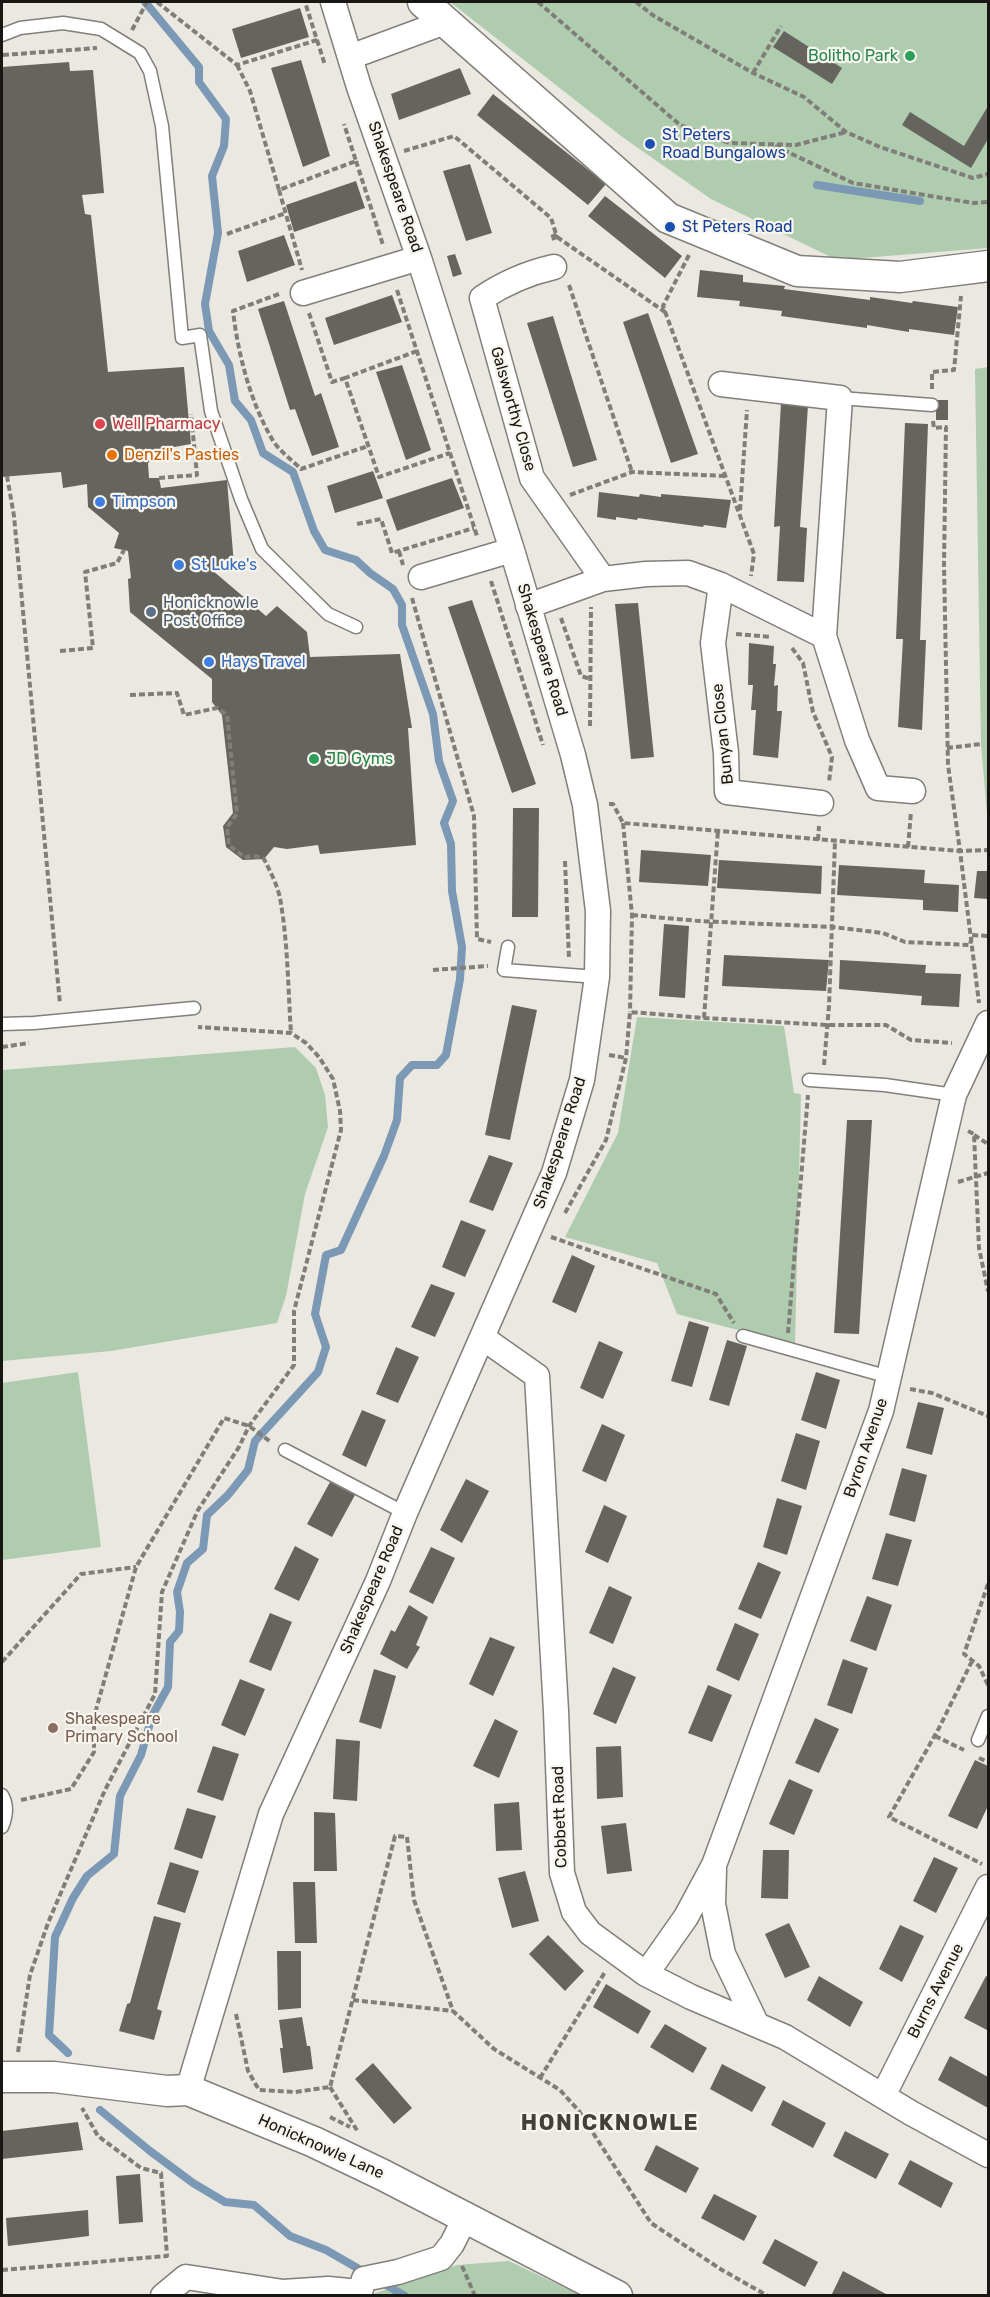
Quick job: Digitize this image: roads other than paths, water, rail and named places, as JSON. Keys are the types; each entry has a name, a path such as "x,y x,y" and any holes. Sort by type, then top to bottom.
{"street":[{"name":"Shakespeare Road","path":"188,2090 272,1814 378,1581 405,1513 483,1338 541,1233 554,1173 582,1080 597,977 598,910 585,805 573,755 512,550 419,258 333,2"},
{"path":"423,2 668,218 797,271 900,277 976,268"},
{"path":"350,57 445,22"},
{"path":"302,290 419,258"},
{"name":"Galsworthy Close","path":"554,267 530,272 507,282 482,298 532,478 603,579"},
{"path":"721,384 840,398 824,636 857,740 878,788 913,790"},
{"path":"413,582 512,550"},
{"path":"528,606 603,579 646,574 688,573 747,597 824,636"},
{"name":"Bunyan Close","path":"721,585 713,643 726,753 727,792 821,803"},
{"name":"Byron Avenue","path":"646,1974 686,1917 714,1865 881,1411 954,1095 983,1034"},
{"name":"Cobbett Road","path":"483,1338 537,1376 556,1711 562,1873 574,1912 590,1933 646,1974 691,1997 785,2037 910,2113 988,2155"},
{"name":"Byron Avenue","path":"714,1865 713,1905 723,1954 756,2024"},
{"name":"Burns Avenue","path":"883,2096 988,1887"},
{"name":"Honicknowle Lane","path":"8,2077 70,2079 167,2091 188,2090 314,2142 384,2175 617,2295"},
{"path":"163,2295 186,2277 283,2294 328,2289 362,2289 398,2272 441,2258 452,2244 465,2218"}],"lane":[{"path":"2,35 20,28 63,23 101,29 140,53 150,71 162,126 182,338 200,335 212,411 241,500 262,549 328,614 356,627"},
{"path":"840,398 932,405"},
{"path":"508,947 504,970 597,977"},
{"path":"2,1024 194,1008"},
{"path":"809,1080 885,1085 954,1095"},
{"path":"743,1336 889,1377"},
{"path":"285,1450 405,1513"},
{"path":"978,1740 988,1716"},
{"path":"2,1827 5,1819 4,1799"}],"waterway":[{"path":"68,2053 49,2035 55,1937 73,1898 87,1876 114,1854 120,1796 141,1755 152,1716 168,1687 170,1642 179,1631 180,1612 177,1592 187,1563 203,1549 207,1515 228,1495 248,1470 255,1441 318,1372 326,1347 315,1314 326,1255 341,1250 384,1156 397,1120 400,1078 412,1065 437,1065 446,1055 460,979 462,947 452,891 451,844 444,823 453,801 439,761 433,714 402,625 402,605 393,589 356,560 325,550 314,531 293,472 263,453 251,420 235,401 229,365 209,331 205,304 218,233 212,176 224,146 226,119 199,82 199,67 145,2"},
{"path":"817,185 920,201"},
{"path":"100,2110 193,2183 225,2202 254,2205 290,2236 326,2250 366,2273"},
{"path":"381,2282 405,2296"}],"place":[{"name":"Bolitho Park","path":"910,56"},
{"name":"St Peters Road Bungalows","path":"650,144"},
{"name":"St Peters Road","path":"670,227"},
{"name":"Well Pharmacy","path":"100,424"},
{"name":"Denzil's Pasties","path":"112,455"},
{"name":"Timpson","path":"100,502"},
{"name":"St Luke's","path":"179,565"},
{"name":"Honicknowle Post Office","path":"151,612"},
{"name":"Hays Travel","path":"209,662"},
{"name":"JD Gyms","path":"314,759"},
{"name":"Shakespeare Primary School","path":"53,1728"}],"district":[{"name":"HONICKNOWLE","path":"610,2124"}]}
